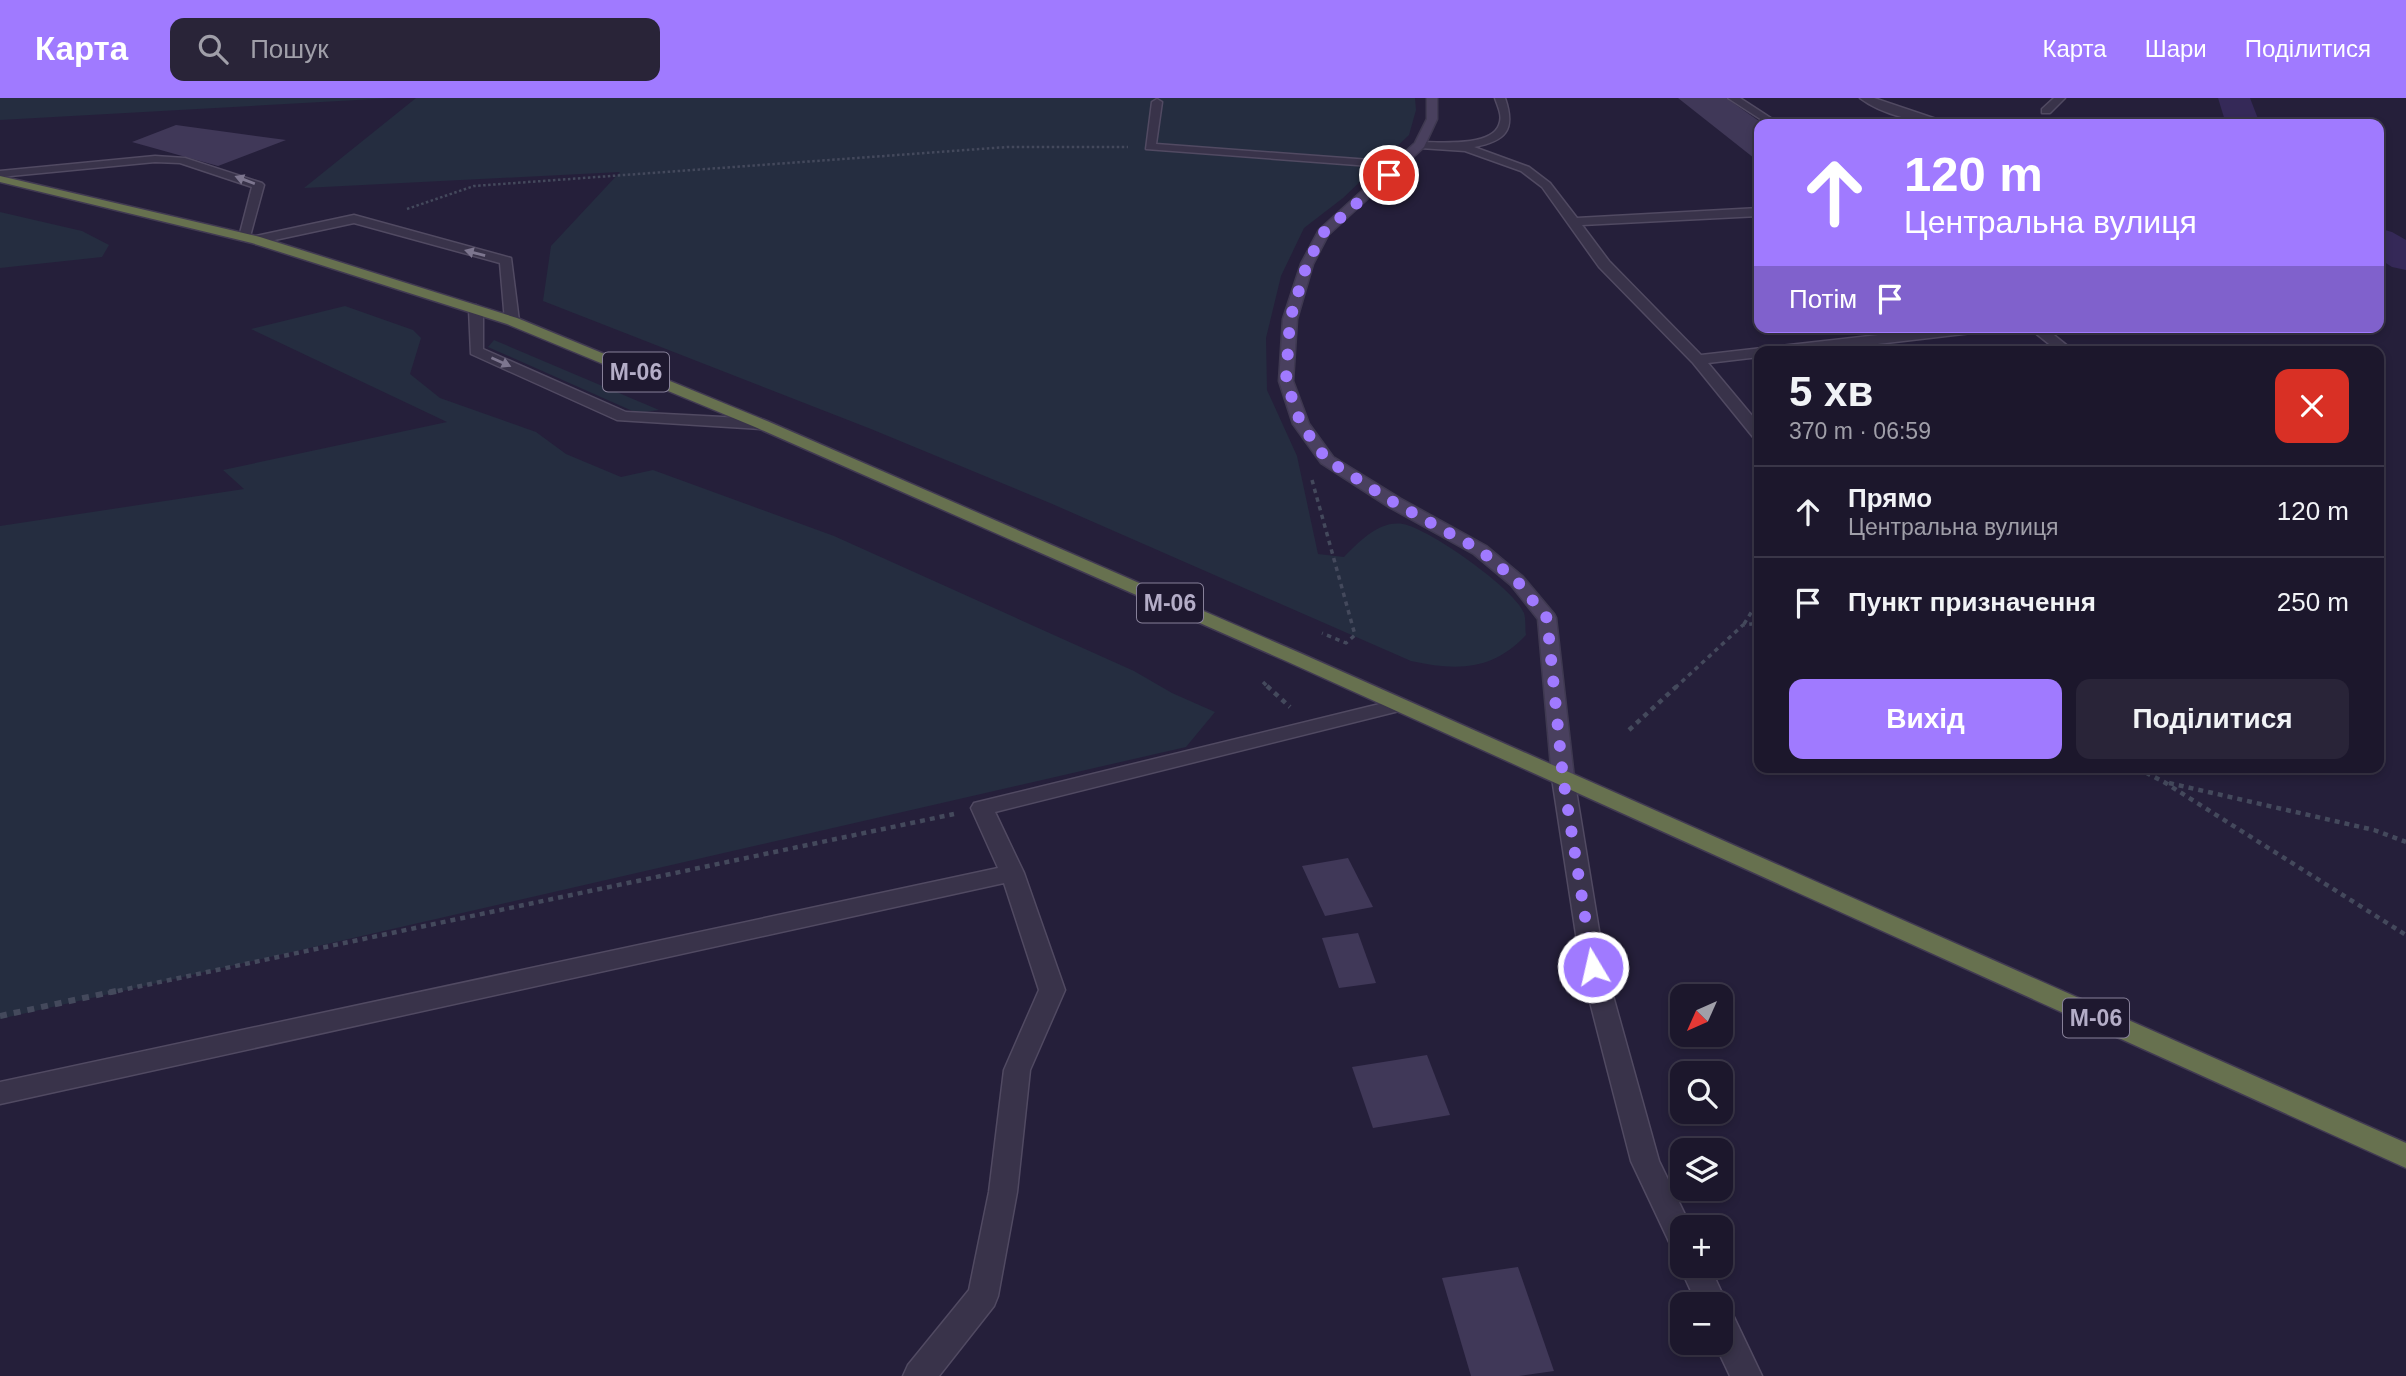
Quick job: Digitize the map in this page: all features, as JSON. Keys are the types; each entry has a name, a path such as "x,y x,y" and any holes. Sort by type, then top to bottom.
{"highway":[{"name":"М-06","path":"0,176 250,238 512,321 761,424 1400,705 2406,1156"}],"street":[{"path":"1432,98 1433,118 1420,145 1323,233 1307,264 1290,319 1286,381 1301,424 1327,460 1395,503 1480,550 1517,581 1547,618 1563,778 1593,967 1645,1161 1671,1215"},
{"path":"1453,146 1481,142 1497,136 1504,129 1507,111 1500,98"},
{"path":"1733,98 1767,119"},
{"path":"1865,98 1896,111 1927,119"},
{"path":"2046,111 2060,98"},
{"path":"1157,102 1150,147 1397,165"},
{"path":"1420,145 1467,148 1525,169 1546,185 1554,201 1574,222 1604,264 1698,360 1754,428"},
{"path":"0,176 155,159 181,160 258,185 250,238 354,219 506,261 512,321"},
{"path":"1574,222 1754,212"},
{"path":"476,309 476,351 623,417 761,424"},
{"path":"1822,346 1936,333"},
{"path":"2043,333 2060,346"},
{"path":"1698,360 1754,354"},
{"path":"919,1376 983,1296 1003,1192 1017,1070 1052,990 1012,873 982,808 1400,705"},
{"path":"0,1093 1012,873"},
{"path":"1733,1348 1746,1376"}],"path":[{"path":"367,223 474,186 1007,147 1150,147"},
{"path":"1322,633 1346,643 1355,635 1312,480 1327,460"},
{"path":"1629,730 1743,625 1754,608"},
{"path":"1743,625 1754,624"},
{"path":"2147,773 2406,935"},
{"path":"2164,782 2374,830 2406,842"},
{"path":"0,1016 982,808"}],"shaded area":[{"path":"0,98 393,98 0,120"},
{"path":"416,98 1415,98 1416,110 1409,135 1343,198 1304,228 1281,276 1266,338 1267,390 1297,456 1318,554 1344,557 1370,533 1386,525 1403,524 1415,528 1470,561 1505,590 1524,613 1526,635 1500,656 1487,662 1459,667 1411,661 1050,503 871,429 543,301 551,246 620,172 304,188"},
{"path":"0,212 82,231 109,245 102,257 0,268"},
{"path":"345,306 413,330 421,338 410,374 440,398 536,432 566,454 621,477 653,470 834,536 1134,671 1172,693 1215,712 1186,747 0,1019 0,526 244,489 223,470 447,422 251,329"},
{"path":"494,340 659,410 637,413 488,347"}],"building":[{"path":"1678,98 1726,98 1756,119 1754,119 1754,158"},
{"path":"176,125 286,140 218,166 132,142"},
{"path":"1348,858 1373,907 1325,916 1302,866"},
{"path":"1358,933 1376,983 1339,988 1322,938"},
{"path":"1427,1055 1450,1115 1373,1128 1352,1067"},
{"path":"1518,1267 1554,1371 1519,1376 1471,1376 1442,1278"}],"waterway":[{"path":"2234,98 2241,119"},
{"path":"2384,244 2406,258"}],"route":[{"path":"1389,175 1323,233 1307,264 1290,319 1286,381 1301,424 1327,460 1395,503 1480,550 1517,581 1547,618 1563,778 1593,967"}]}
